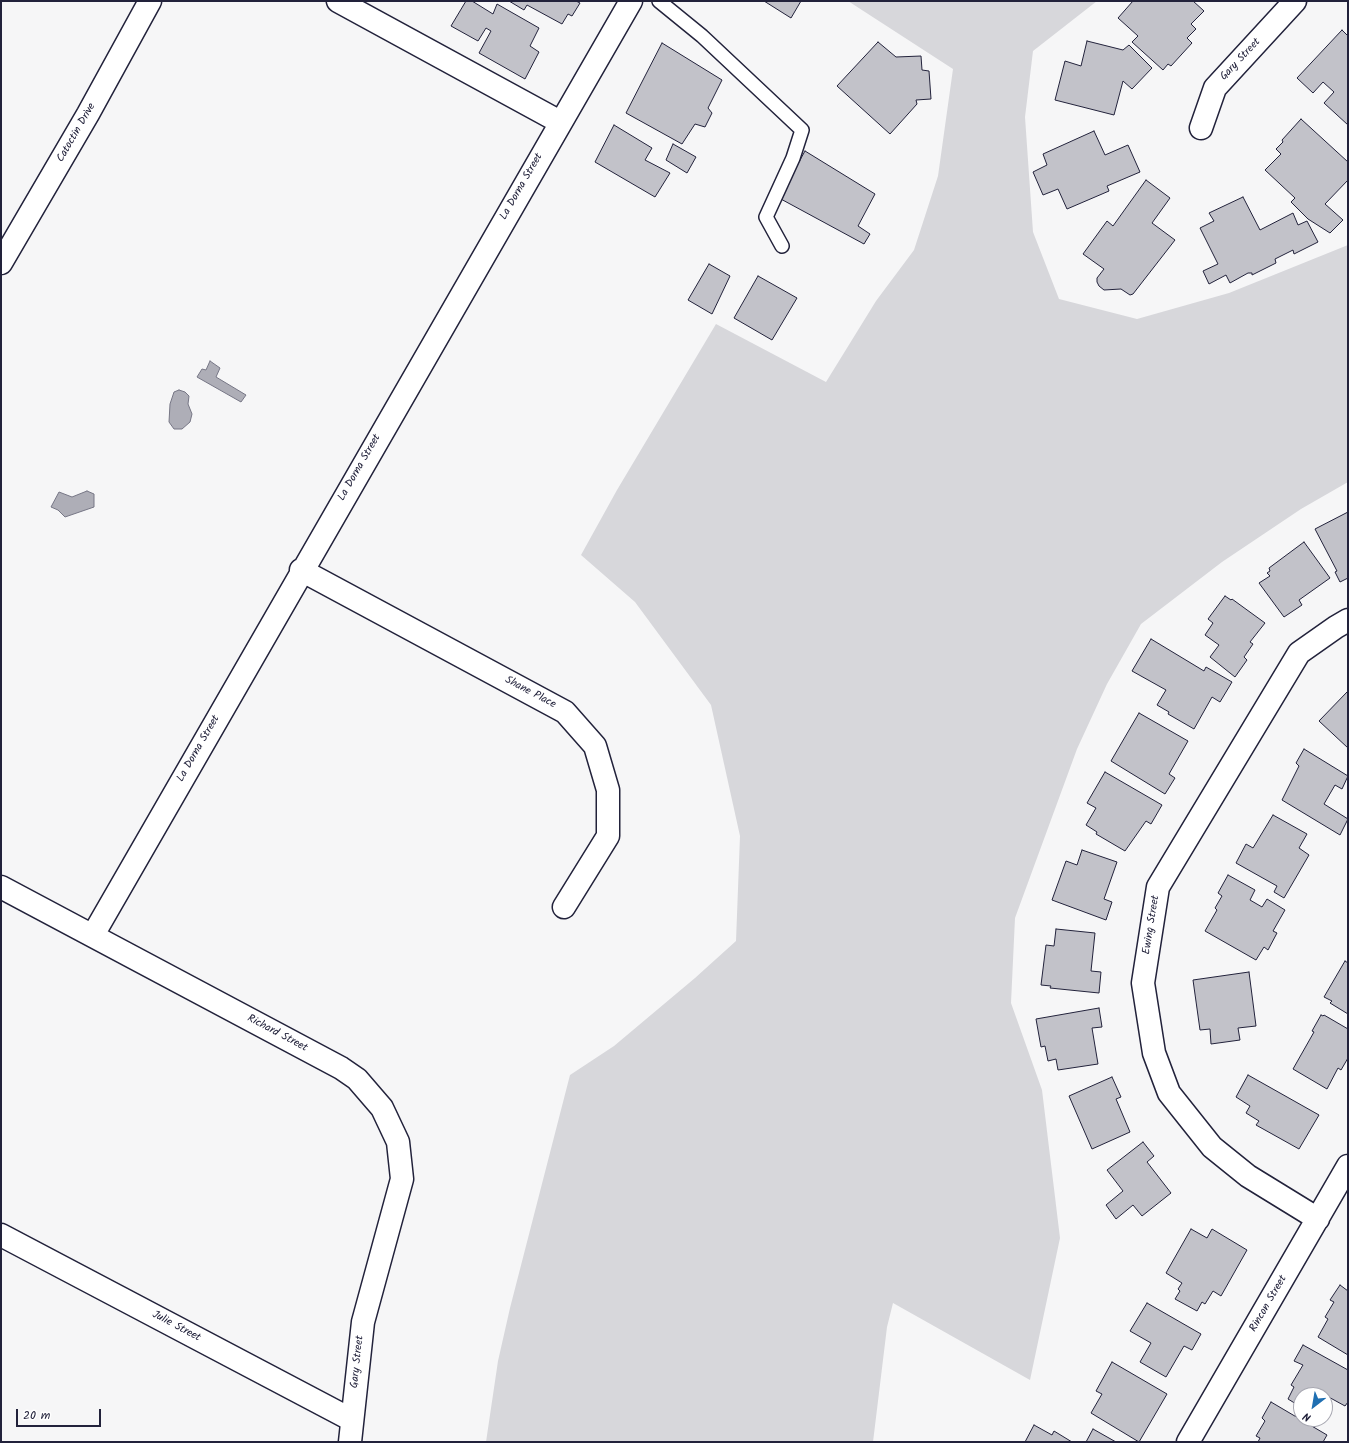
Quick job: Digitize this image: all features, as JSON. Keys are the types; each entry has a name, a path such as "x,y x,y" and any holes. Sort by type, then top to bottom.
{"street":[{"name":"Catoctin Drive","path":"1,264 88,114 150,1"},
{"path":"338,1 560,122"},
{"name":"La Dorna Street","path":"92,935 631,1"},
{"name":"Gary Street","path":"1201,128 1215,88 1295,1"},
{"name":"Shane Place","path":"302,570 565,712 595,746 608,790 608,836 564,906"},
{"name":"Ewing Street","path":"1318,1219 1248,1176 1218,1152 1169,1093 1154,1053 1143,983 1158,887 1299,653 1348,620"},
{"name":"Richard Street","path":"1,887 341,1068 357,1079 382,1108 394,1131 401,1160 402,1178 373,1283"},
{"name":"Rincon Street","path":"1188,1442 1348,1166"},
{"name":"Julie Street","path":"1,1235 352,1420"},
{"name":"Gary Street","path":"350,1442 363,1322 373,1283"}],"lane":[{"path":"659,1 702,36 802,130 793,158 766,217 782,246"}],"shaded area":[{"path":"848,1 1097,1 1033,51 1025,117 1033,232 1059,299 1137,319 1229,293 1348,245 1348,482 1301,509 1222,562 1141,624 1107,684 1077,749 1015,918 1011,1003 1042,1090 1060,1238 1030,1380 893,1303 887,1327 873,1442 486,1442 498,1361 510,1308 570,1075 614,1046 695,978 736,941 740,836 711,705 635,602 581,555 617,490 716,324 826,382 876,301 914,250 938,176 953,69"},
{"path":"210,361 220,368 216,377 246,395 241,402 197,377 202,369 206,370"},
{"path":"179,390 185,392 189,396 188,404 192,414 190,422 182,429 174,429 169,422 170,404 174,392"},
{"path":"87,491 94,494 94,507 65,517 58,510 51,507 59,492 72,497"}],"building":[{"path":"466,1 472,1 493,14 497,4 539,28 530,46 539,52 525,79 479,53 491,31 486,28 478,41 451,26"},
{"path":"509,1 576,1 580,3 572,16 568,14 562,24 527,5 524,10"},
{"path":"764,1 801,1 791,18"},
{"path":"1133,1 1193,1 1204,11 1191,24 1196,29 1187,38 1192,43 1171,66 1168,64 1163,70 1132,42 1138,36 1118,18"},
{"path":"1342,30 1348,36 1348,125 1324,103 1334,92 1323,82 1313,93 1297,78"},
{"path":"1087,41 1123,50 1129,45 1152,68 1132,89 1123,81 1114,115 1055,100 1065,61 1081,66"},
{"path":"878,42 896,57 921,56 922,70 929,71 931,99 916,100 917,104 890,134 837,86"},
{"path":"662,43 722,80 708,108 712,113 705,127 695,124 682,144 626,113"},
{"path":"1301,119 1348,162 1348,180 1325,204 1343,220 1330,233 1308,219 1291,202 1295,198 1265,170 1281,154 1276,149"},
{"path":"614,125 652,148 645,160 670,173 655,197 595,162"},
{"path":"1094,131 1105,155 1128,145 1140,172 1107,186 1109,191 1067,209 1058,189 1043,195 1033,172 1047,165 1043,154"},
{"path":"673,144 696,157 687,173 666,160"},
{"path":"805,151 875,194 858,226 870,234 864,244 779,198"},
{"path":"1146,180 1170,198 1152,223 1175,240 1133,294 1130,295 1121,289 1104,290 1099,286 1097,278 1104,269 1083,254 1107,221 1113,226"},
{"path":"1243,197 1260,230 1293,213 1298,225 1307,221 1318,242 1294,254 1293,250 1275,259 1276,263 1252,275 1252,273 1248,273 1230,283 1226,275 1209,284 1203,271 1218,264 1200,228 1214,221 1209,213"},
{"path":"709,264 730,276 712,314 688,300"},
{"path":"758,276 797,298 772,340 734,318"},
{"path":"1348,512 1348,578 1340,582 1335,572 1337,571 1315,529"},
{"path":"1304,542 1330,578 1299,600 1302,605 1284,617 1259,583 1270,576 1267,573 1270,571 1269,568"},
{"path":"1225,596 1231,600 1232,599 1265,623 1250,642 1253,644 1244,657 1247,660 1235,677 1210,657 1219,645 1205,635 1213,623 1208,619"},
{"path":"1151,639 1204,671 1206,667 1232,682 1220,702 1212,697 1194,729 1168,714 1169,712 1157,705 1166,690 1132,671"},
{"path":"1348,691 1348,748 1319,721"},
{"path":"1139,713 1188,741 1169,774 1175,778 1165,794 1111,761"},
{"path":"1304,749 1348,776 1342,789 1335,785 1324,804 1348,819 1340,835 1282,800 1299,766 1296,763"},
{"path":"1105,772 1162,805 1151,824 1146,821 1125,851 1096,834 1097,832 1086,825 1096,808 1087,803"},
{"path":"1273,815 1307,834 1299,848 1309,855 1284,898 1274,892 1277,886 1236,863 1246,844 1253,848"},
{"path":"1082,850 1117,862 1104,899 1112,902 1106,920 1052,900 1066,861 1077,865"},
{"path":"1228,875 1255,890 1250,900 1262,907 1267,899 1285,910 1273,931 1277,933 1268,950 1264,947 1256,960 1205,931 1217,910 1215,908 1222,896 1218,893"},
{"path":"1056,929 1095,933 1091,971 1101,972 1099,993 1050,988 1051,986 1041,985 1046,945 1054,946"},
{"path":"1345,961 1348,963 1348,1014 1330,1003 1332,1001 1324,997"},
{"path":"1249,972 1256,1026 1238,1028 1240,1040 1211,1044 1210,1029 1200,1030 1193,980"},
{"path":"1099,1008 1102,1027 1092,1028 1098,1064 1058,1070 1056,1059 1048,1061 1045,1046 1041,1047 1036,1019"},
{"path":"1321,1015 1324,1015 1348,1029 1348,1058 1341,1070 1338,1068 1327,1089 1293,1069 1314,1032 1312,1031"},
{"path":"1248,1075 1319,1115 1299,1149 1256,1125 1259,1121 1246,1113 1250,1106 1236,1097"},
{"path":"1112,1077 1121,1097 1116,1099 1130,1132 1092,1149 1069,1096"},
{"path":"1143,1142 1154,1156 1147,1162 1171,1193 1142,1216 1133,1205 1116,1219 1106,1205 1123,1191 1107,1170"},
{"path":"1191,1229 1207,1238 1212,1229 1247,1250 1221,1296 1213,1291 1205,1304 1202,1302 1197,1311 1175,1299 1180,1291 1178,1289 1182,1283 1166,1273"},
{"path":"1340,1285 1348,1291 1348,1355 1318,1337 1328,1319 1325,1317 1334,1302 1330,1300"},
{"path":"1147,1303 1201,1334 1192,1350 1184,1346 1166,1377 1140,1362 1151,1343 1130,1331"},
{"path":"1303,1345 1348,1370 1348,1402 1345,1406 1333,1399 1333,1387 1294,1387 1291,1385 1303,1365 1294,1361"},
{"path":"1112,1362 1167,1394 1139,1442 1091,1413 1102,1394 1096,1391"},
{"path":"1293,1389 1293,1402 1288,1399"},
{"path":"1271,1402 1293,1415 1293,1427 1313,1427 1327,1435 1323,1442 1258,1442 1260,1438 1256,1436 1265,1421 1262,1418"},
{"path":"1034,1425 1052,1435 1054,1431 1072,1442 1025,1442"},
{"path":"1093,1429 1116,1442 1086,1442"}]}
